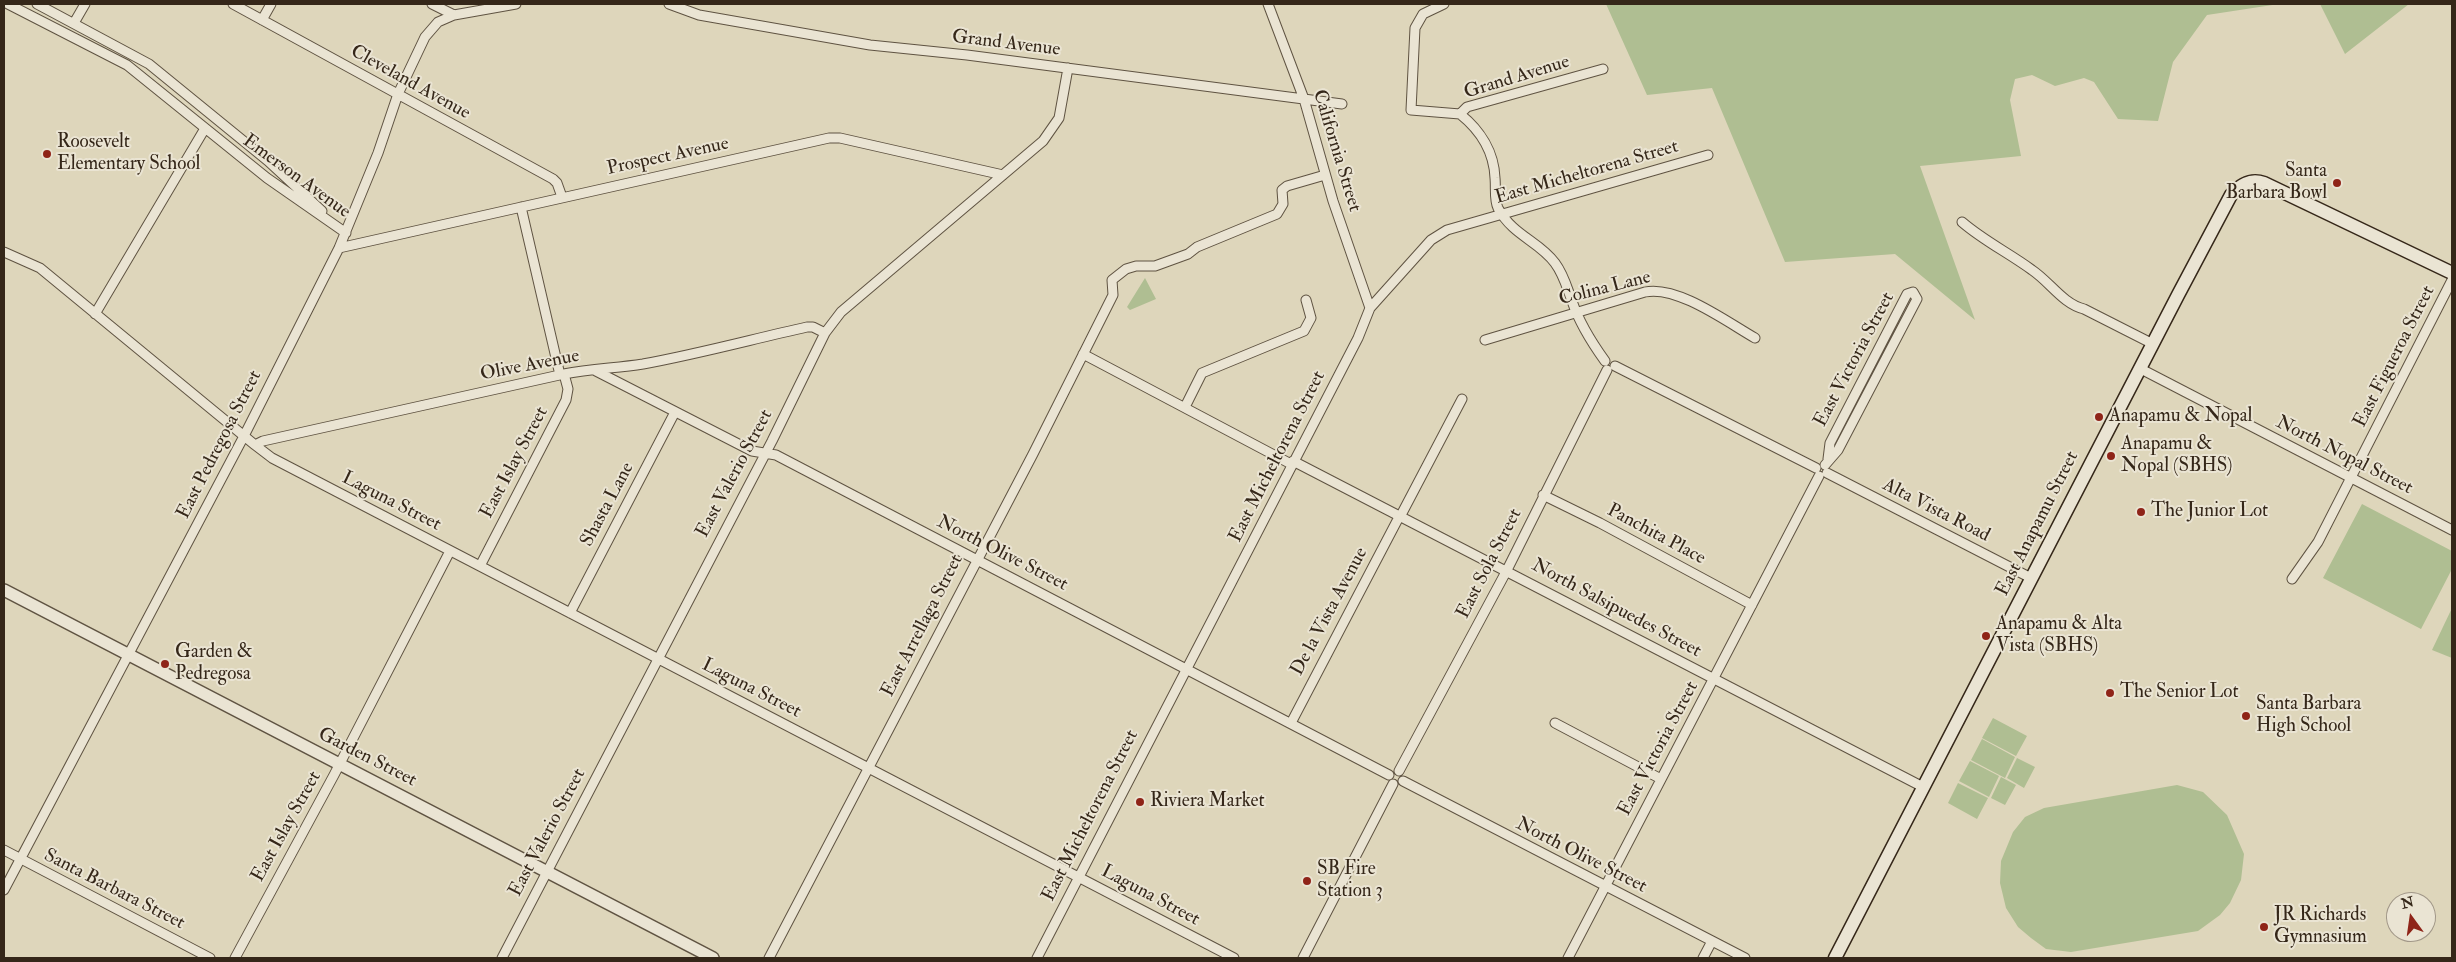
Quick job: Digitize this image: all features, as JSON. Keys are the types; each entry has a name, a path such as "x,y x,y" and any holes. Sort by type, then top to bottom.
{"main road":[{"name":"East Anapamu Street","path":"1834,958 2231,195 2242,184 2251,181 2264,183 2452,272"}],"street":[{"name":"Emerson Avenue","path":"8,4 127,65 204,130 267,178 346,233"},
{"name":"Emerson Avenue","path":"38,4 149,64 268,161 346,233"},
{"path":"74,23 85,4"},
{"name":"Cleveland Avenue","path":"233,4 553,179 557,183 562,198"},
{"path":"262,20 271,4"},
{"path":"432,4 454,15 516,4"},
{"name":"Grand Avenue","path":"669,4 699,15 870,45 1068,68 1342,104"},
{"name":"California Street","path":"1268,4 1304,99 1325,175 1370,308"},
{"name":"Grand Avenue","path":"1444,4 1423,14 1415,28 1411,110 1460,114 1467,107 1604,69"},
{"name":"East Pedregosa Street","path":"4,890 244,436 339,248 398,94 425,37 438,22 454,15"},
{"name":"East Valerio Street","path":"502,958 825,333 841,312 1043,142 1059,118 1068,68"},
{"path":"1460,114 1474,126 1487,147 1495,172 1496,202 1502,214 1522,237 1548,254 1556,264 1564,278 1576,312 1609,366"},
{"path":"95,314 204,130"},
{"name":"Prospect Avenue","path":"339,248 829,138 840,138 1003,175"},
{"name":"East Micheltorena Street","path":"1037,958 1292,462 1358,338 1370,308 1431,240 1447,230 1708,155"},
{"name":"East Arrellaga Street","path":"769,958 976,558 1033,454 1113,295 1112,280 1126,269 1136,266 1156,266 1188,254 1197,247 1277,214 1283,204 1282,190 1287,186 1325,175"},
{"name":"East Islay Street","path":"480,566 566,400 568,389 562,374 521,207"},
{"path":"1962,222 1979,236 2034,271 2074,306 2084,309 2153,344"},
{"path":"4,252 40,268 255,445"},
{"name":"East Figueroa Street","path":"2292,579 2318,542 2452,280"},
{"name":"Colina Lane","path":"1485,340 1645,292 1665,291 1692,303 1755,338"},
{"name":"East Victoria Street","path":"1568,958 1823,468 1830,443 1907,294 1914,292 1917,299 1838,450 1823,468"},
{"path":"1185,407 1202,373 1304,331 1311,318 1306,300"},
{"name":"Olive Avenue","path":"255,445 271,439 562,374 643,364 807,327 818,328 825,333"},
{"name":"North Salsipuedes Street","path":"1083,354 1399,517 1507,570 1923,787"},
{"name":"Alta Vista Road","path":"1609,366 1823,468 2031,578"},
{"name":"East Sola Street","path":"1400,771 1507,570 1609,366"},
{"name":"North Nopal Street","path":"2141,369 2452,530"},
{"name":"North Olive Street","path":"596,371 752,451 776,455 1389,775"},
{"name":"De la Vista Avenue","path":"1291,723 1462,400"},
{"name":"Shasta Lane","path":"570,613 675,412"},
{"name":"Laguna Street","path":"255,445 272,458 1234,958"},
{"name":"Panchita Place","path":"1543,496 1600,523 1752,605"},
{"name":"East Islay Street","path":"235,958 340,763 450,551"},
{"name":"Garden Street","path":"4,590 713,958"},
{"path":"1555,723 1661,779"},
{"path":"1393,771 1400,771 1403,774 1403,781 1398,785 1393,784 1389,780 1389,775 1393,771"},
{"name":"North Olive Street","path":"1403,781 1745,958"},
{"path":"1303,958 1393,784"},
{"name":"Santa Barbara Street","path":"4,850 210,958"},
{"path":"1703,958 1712,941"}],"green space":[{"path":"1606,4 2279,4 2207,15 2173,62 2158,121 2118,119 2094,82 2084,78 2055,86 2032,75 2015,79 2010,100 2021,156 1920,166 1975,320 1895,254 1785,262 1712,88 1647,95"},
{"path":"2320,4 2409,4 2345,54"},
{"path":"1145,278 1156,299 1130,310 1127,307"},
{"path":"2362,504 2452,551 2452,569 2421,629 2323,578"},
{"path":"2452,608 2452,658 2432,650"},
{"path":"1993,718 2027,736 2016,756 1982,738"},
{"path":"1982,739 2015,757 2005,778 1971,760"},
{"path":"2017,758 2035,767 2024,788 2007,778"},
{"path":"1970,761 1999,776 1989,797 1959,781"},
{"path":"2001,777 2016,785 2005,805 1991,798"},
{"path":"1958,783 1988,798 1977,819 1948,803"},
{"path":"2177,785 2203,792 2227,815 2244,854 2241,880 2230,903 2220,915 2198,931 2071,952 2046,949 2018,927 2006,908 2000,883 2001,861 2013,832 2025,817 2044,808"}],"place":[{"name":"Roosevelt Elementary School","path":"47,154"},
{"name":"Santa Barbara Bowl","path":"2337,183"},
{"name":"Anapamu & Nopal","path":"2099,417"},
{"name":"Anapamu & Nopal (SBHS)","path":"2111,456"},
{"name":"The Junior Lot","path":"2141,512"},
{"name":"Anapamu & Alta Vista (SBHS)","path":"1986,636"},
{"name":"Garden & Pedregosa","path":"165,664"},
{"name":"The Senior Lot","path":"2110,693"},
{"name":"Santa Barbara High School","path":"2246,716"},
{"name":"Riviera Market","path":"1140,802"},
{"name":"SB Fire Station 3","path":"1307,881"},
{"name":"JR Richards Gymnasium","path":"2264,927"}]}
